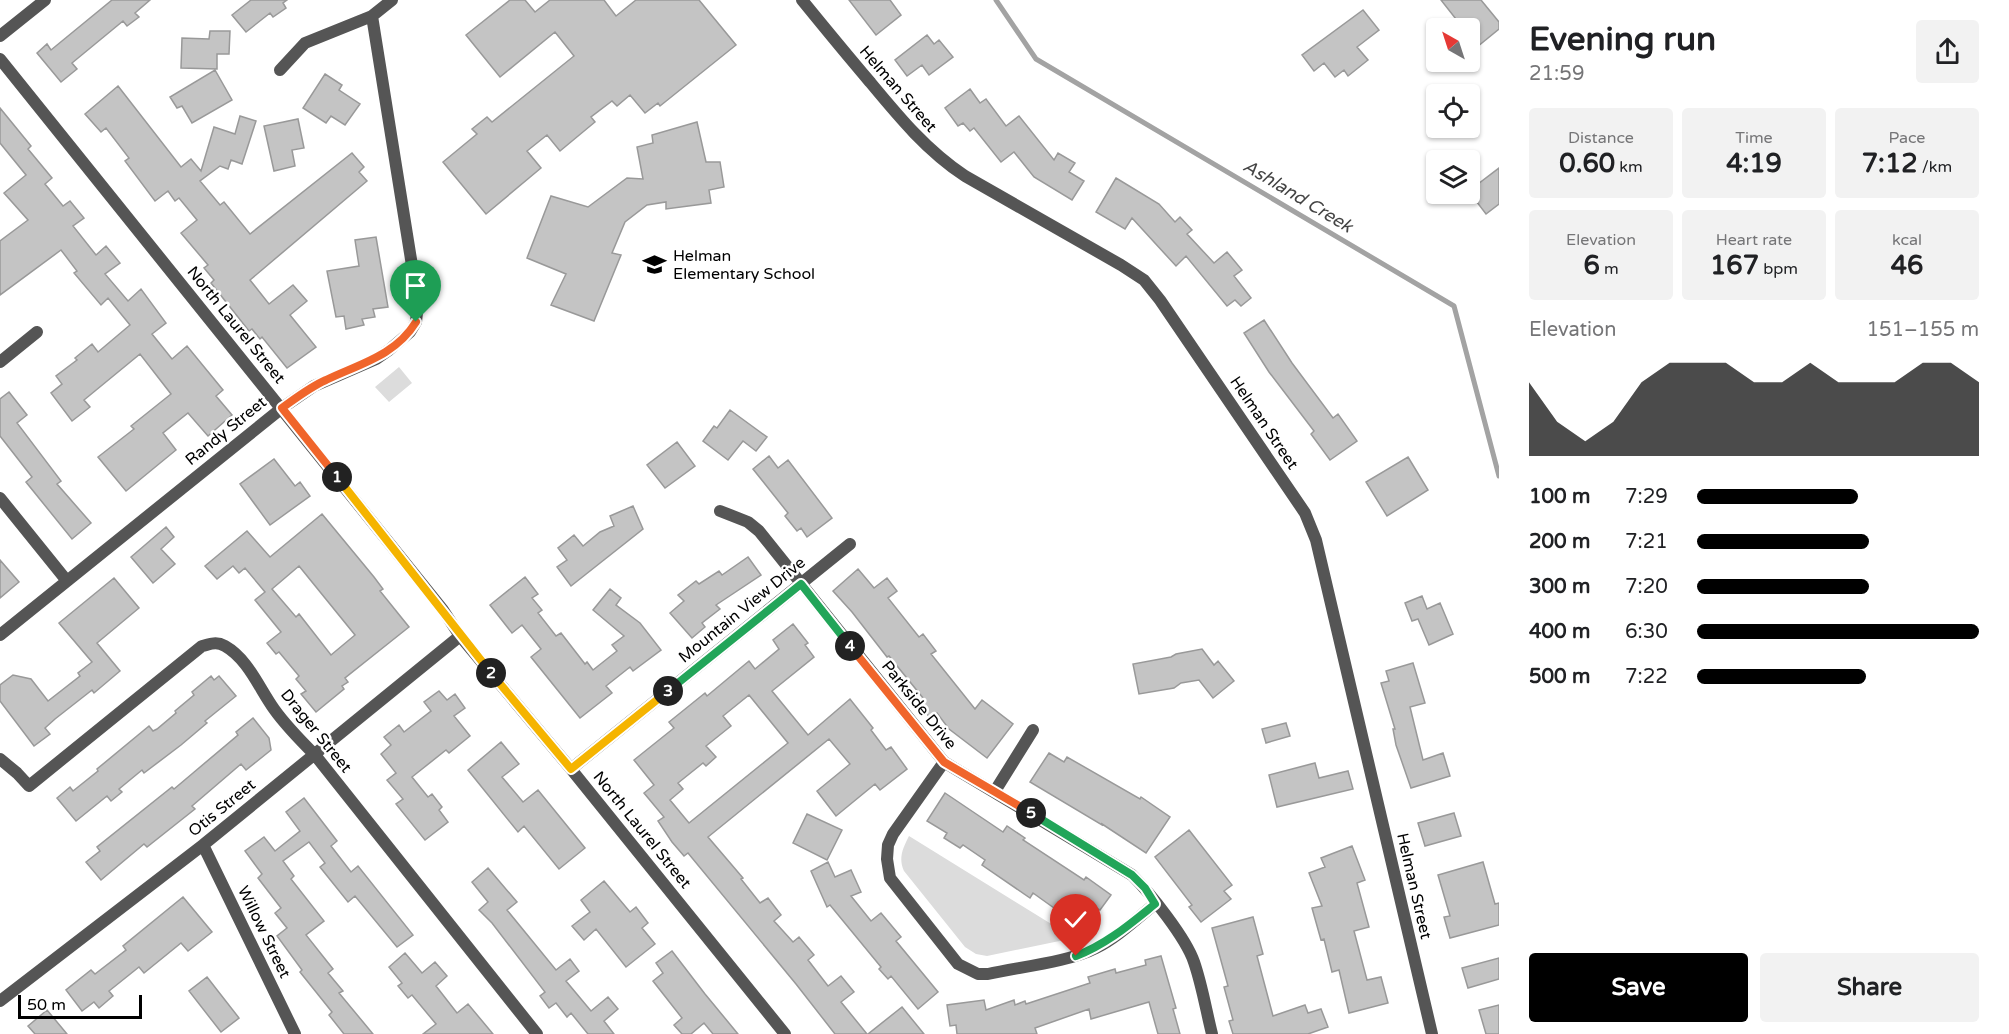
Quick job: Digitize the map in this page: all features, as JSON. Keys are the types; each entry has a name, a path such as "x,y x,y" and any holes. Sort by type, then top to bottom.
{"street":[{"path":"0,36 45,0"},
{"path":"280,70 305,43 372,16 392,0"},
{"name":"Helman Street","path":"801,0 901,120 944,163 1144,280 1305,513 1316,540 1432,1034"},
{"name":"Randy Street","path":"0,635 282,408 314,386 376,359 402,340 416,322 418,303 372,16"},
{"name":"North Laurel Street","path":"0,59 282,408 435,601 460,636 571,769 784,1034"},
{"path":"0,362 37,332"},
{"path":"0,498 67,581"},
{"name":"Parkside Drive","path":"720,511 748,522 759,531 944,762 1132,875 1145,888 1186,945 1194,961 1212,1034"},
{"name":"Mountain View Drive","path":"571,769 850,544"},
{"name":"Otis Street","path":"0,1001 203,845 460,636"},
{"name":"Drager Street","path":"0,759 29,786 202,646 215,642 226,646 253,675 287,726 315,755 537,1034"},
{"path":"995,791 1033,730"},
{"path":"944,762 893,834 888,845 886,859 890,878 958,964 978,974 988,974 1076,956 1113,938 1155,904"},
{"name":"Willow Street","path":"203,845 295,1034"}],"shaded area":[{"path":"399,367 412,383 389,402 375,387"},
{"path":"909,836 1074,938 987,956 976,954 965,947 904,871 901,857"}],"building":[{"path":"112,0 150,0 135,13 139,17 127,26 123,21 72,63 77,69 61,82 37,53 47,44 51,50"},
{"path":"251,0 287,0 283,3 286,8 273,17 270,13 246,32 232,15"},
{"path":"510,0 525,0 535,12 550,0 604,0 616,16 636,0 699,0 736,45 660,106 658,103 645,113 630,95 617,106 612,101 591,117 595,122 560,151 547,135 527,151 541,168 486,214 443,162 477,134 472,129 487,117 492,122 574,56 555,32 500,77 466,35"},
{"path":"849,0 890,0 901,15 876,35"},
{"path":"1441,0 1481,0 1499,22 1499,29 1480,45 1480,18 1455,18"},
{"path":"1363,10 1379,30 1357,47 1368,60 1348,76 1344,70 1335,77 1324,63 1314,71 1302,55"},
{"path":"210,31 230,31 229,54 217,54 217,69 181,68 182,38 209,39"},
{"path":"927,35 934,44 939,40 953,57 929,75 922,65 907,76 895,60"},
{"path":"215,70 232,100 192,123 182,106 177,108 170,97"},
{"path":"325,74 342,85 339,90 360,104 345,125 331,116 326,123 303,108"},
{"path":"118,86 181,167 191,159 201,171 214,127 235,134 240,116 256,121 242,164 231,160 228,169 220,166 200,181 220,205 224,202 250,234 352,153 364,167 359,172 367,181 250,280 269,304 293,285 307,301 290,315 316,347 287,368 262,337 260,339 252,329 249,331 211,283 214,280 204,268 208,265 181,233 197,220 179,198 175,201 168,191 155,201 125,161 129,158 106,128 101,132 85,114"},
{"path":"970,89 980,103 986,99 1006,126 1019,116 1054,160 1058,153 1075,163 1069,172 1084,181 1072,200 1034,177 1014,152 1001,162 974,128 970,131 963,123 958,126 945,108"},
{"path":"0,108 31,146 28,149 52,178 45,184 63,206 70,201 84,218 73,226 96,255 106,246 120,263 105,274 128,301 141,289 166,323 152,334 172,359 187,346 223,390 216,396 232,415 208,436 188,413 163,433 176,450 126,491 98,457 134,429 131,426 171,394 140,354 84,400 90,407 72,421 51,393 62,384 56,376 77,360 75,358 92,344 98,352 130,325 108,298 101,305 74,273 77,271 61,250 0,295 0,241 28,220 4,193 26,175 0,143"},
{"path":"298,119 304,148 292,150 295,166 274,171 264,126"},
{"name":"Helman Elementary School","path":"697,122 706,162 720,162 724,187 709,190 711,203 666,209 666,202 647,205 625,222 612,253 621,255 594,321 551,305 566,274 527,258 551,196 588,207 627,178 643,179 637,147 653,143 652,135"},
{"path":"1499,168 1499,204 1486,214 1478,204 1480,182"},
{"path":"1116,178 1159,204 1175,222 1180,217 1192,230 1187,234 1214,263 1227,252 1242,270 1234,276 1251,298 1241,306 1235,300 1227,306 1186,256 1176,266 1132,218 1125,229 1096,212"},
{"path":"376,237 388,307 373,309 375,317 362,319 364,325 346,329 344,316 336,317 327,271 359,266 355,240"},
{"path":"1264,320 1292,363 1333,418 1338,414 1357,441 1330,460 1311,434 1314,431 1269,372 1244,333"},
{"path":"9,392 27,415 17,423 61,481 57,484 91,523 72,539 26,482 32,477 0,436 0,399"},
{"path":"730,410 767,437 756,451 743,441 728,460 703,441 714,426 717,428"},
{"path":"677,442 695,466 665,488 647,465"},
{"path":"769,456 778,468 788,460 832,518 807,537 801,528 797,531 785,516 788,513 753,469"},
{"path":"1408,457 1428,490 1387,516 1366,482"},
{"path":"274,459 295,486 300,482 310,496 270,525 240,484"},
{"path":"633,506 643,529 571,586 557,567 567,560 558,548 574,535 583,546 600,532 614,526 610,516"},
{"path":"322,514 374,577 383,589 380,591 409,627 345,678 348,682 342,686 344,689 316,712 301,694 306,691 296,679 299,676 279,652 276,654 267,643 281,632 255,600 265,592 245,568 239,573 233,566 217,579 205,566 247,531 270,557","holes":["299,566 355,635 331,655 299,614 296,617 272,589"]},
{"path":"166,527 174,537 161,549 175,564 153,583 131,557"},
{"path":"748,557 761,575 716,605 720,609 702,623 705,627 692,638 670,613 684,601 678,595 696,581 699,584 719,571 722,575"},
{"path":"0,560 19,582 0,598"},
{"path":"858,569 874,588 887,578 897,591 888,598 919,637 923,634 936,651 931,654 975,709 982,700 1013,724 987,758 949,729 937,713 930,718 918,702 923,698 833,591"},
{"path":"525,577 538,594 532,598 542,610 538,613 556,636 561,633 585,664 587,662 593,670 617,651 612,645 624,636 593,610 610,589 621,598 616,605 640,623 661,650 633,671 630,667 606,686 612,693 580,718 531,657 541,649 522,625 512,633 490,605"},
{"path":"114,578 139,608 97,643 120,671 94,693 92,690 55,719 45,728 50,734 34,746 0,701 0,685 13,675 31,679 48,701 80,676 78,673 92,662 59,623"},
{"path":"1422,596 1427,609 1440,603 1453,634 1429,645 1418,619 1412,621 1405,603"},
{"path":"793,624 808,643 805,645 814,657 772,691 808,735 850,699 873,728 871,730 886,750 891,747 907,769 880,790 875,784 836,816 817,791 850,764 829,739 708,837 743,878 741,879 760,903 768,898 781,915 774,921 793,942 799,937 814,955 808,960 828,986 841,976 854,992 841,1002 867,1034 835,1034 688,853 684,856 672,842 658,821 664,817 644,793 654,785 634,760 674,728 669,722 705,693 707,696 749,661 755,669 779,649 773,640","holes":["749,695 788,743 689,823 670,800 683,789 678,783 703,763 706,766 716,757 706,746 731,726 723,716"]},
{"path":"1202,649 1214,665 1218,661 1234,681 1213,698 1199,680 1181,683 1174,688 1139,694 1133,664"},
{"path":"1413,663 1425,703 1410,707 1423,760 1443,753 1450,776 1411,788 1396,745 1393,729 1395,729 1381,683 1389,681 1386,671"},
{"path":"211,676 214,680 219,676 236,696 205,721 207,723 181,745 144,773 142,770 119,789 122,792 111,801 107,796 76,821 57,798 70,787 73,791 149,726 153,731 157,729 194,695 192,692"},
{"path":"439,691 447,700 455,694 465,708 454,716 470,736 449,753 446,750 412,777 428,797 432,794 442,807 439,810 448,822 425,840 396,804 403,799 387,780 396,773 381,754 391,745 384,737 399,725 404,732 431,711 424,702"},
{"path":"253,718 269,738 271,750 246,770 241,764 192,806 195,809 147,847 144,844 101,880 86,862 100,851 97,847 172,787 174,789 238,735 236,732"},
{"path":"1286,723 1290,736 1266,743 1262,729"},
{"path":"501,742 519,764 502,777 523,802 538,790 585,848 559,869 524,826 518,832 468,770"},
{"path":"1049,753 1064,762 1067,757 1140,799 1141,797 1170,817 1146,853 1030,782"},
{"path":"1315,763 1319,778 1348,771 1353,789 1277,807 1269,775"},
{"path":"945,793 1003,832 1007,826 1025,838 1023,840 1084,880 1086,877 1111,895 1100,910 1096,908 1082,928 1033,893 1030,898 982,865 985,860 963,845 960,848 944,838 947,833 927,821"},
{"path":"304,798 337,841 331,846 351,872 358,866 413,935 397,947 355,896 348,902 320,867 325,863 309,842 283,861 294,876 291,879 324,921 306,935 333,969 328,973 343,991 339,993 373,1034 344,1034 329,1015 332,1012 300,972 302,970 277,936 287,928 275,913 281,908 258,878 262,874 245,851 264,837 275,851 300,831 286,812"},
{"path":"1454,813 1461,836 1425,846 1418,823"},
{"path":"807,814 842,830 827,860 793,843"},
{"path":"1189,830 1232,885 1224,891 1231,899 1201,922 1189,907 1192,905 1155,857"},
{"path":"1352,846 1365,880 1357,883 1369,927 1354,931 1367,980 1381,977 1388,1003 1349,1013 1339,970 1332,972 1324,939 1321,940 1312,908 1322,906 1309,873 1325,867 1321,858"},
{"path":"828,862 835,877 851,870 861,892 851,896 871,921 881,913 901,937 896,941 938,992 918,1009 891,976 888,979 879,969 881,967 830,905 827,907 811,871"},
{"path":"1483,862 1495,904 1499,903 1499,925 1450,938 1444,917 1450,916 1438,875"},
{"path":"488,868 517,902 507,910 556,970 570,959 579,971 566,981 591,1011 608,997 618,1009 604,1021 614,1034 588,1034 571,1013 567,1017 556,1003 549,1008 540,996 545,992 492,923 479,910 488,902 472,882"},
{"path":"604,881 630,912 636,907 648,923 642,928 655,944 626,967 596,929 584,940 572,926 590,912 581,900"},
{"path":"183,897 212,932 188,951 181,943 144,973 139,967 109,991 113,996 99,1008 94,1002 82,1011 66,990 91,970 95,974 126,950 123,946"},
{"path":"1253,917 1263,954 1257,956 1273,1016 1305,1005 1308,1013 1321,1009 1328,1027 1308,1034 1233,1034 1229,1021 1233,1020 1224,987 1228,986 1212,928"},
{"path":"672,951 738,1034 713,1034 704,1023 691,1034 682,1034 674,1025 682,1018 653,981 663,973 656,963"},
{"path":"405,953 422,973 435,962 447,976 436,986 457,1013 468,1004 493,1034 423,1034 436,1024 412,995 408,998 398,986 402,983 389,967"},
{"path":"1161,956 1176,1008 1173,1009 1180,1034 1158,1034 1149,1002 1091,1019 1089,1009 1035,1028 1037,1034 957,1034 956,1025 950,1026 947,1005 984,1000 986,1010 1014,1000 1015,1005 1025,1001 1026,1004 1090,983 1088,977 1115,969 1116,973 1146,965 1145,960"},
{"path":"1499,958 1499,979 1468,988 1462,968"},
{"path":"207,977 239,1018 221,1032 189,991"},
{"path":"1499,1005 1499,1034 1486,1034 1479,1010"},
{"path":"902,1007 924,1034 868,1034"},
{"path":"47,1010 67,1034 35,1034 28,1026"}],"waterway":[{"name":"Ashland Creek","path":"996,0 1036,59 1454,306 1499,476"}],"place":[{"name":"Helman Elementary School","path":"655,265"}],"route":[{"path":"416,322 402,340 376,359 329,378 282,408 442,610 460,636 571,769 801,584 928,745 944,762 1132,875 1145,888 1155,904 1113,938 1076,956"}]}
